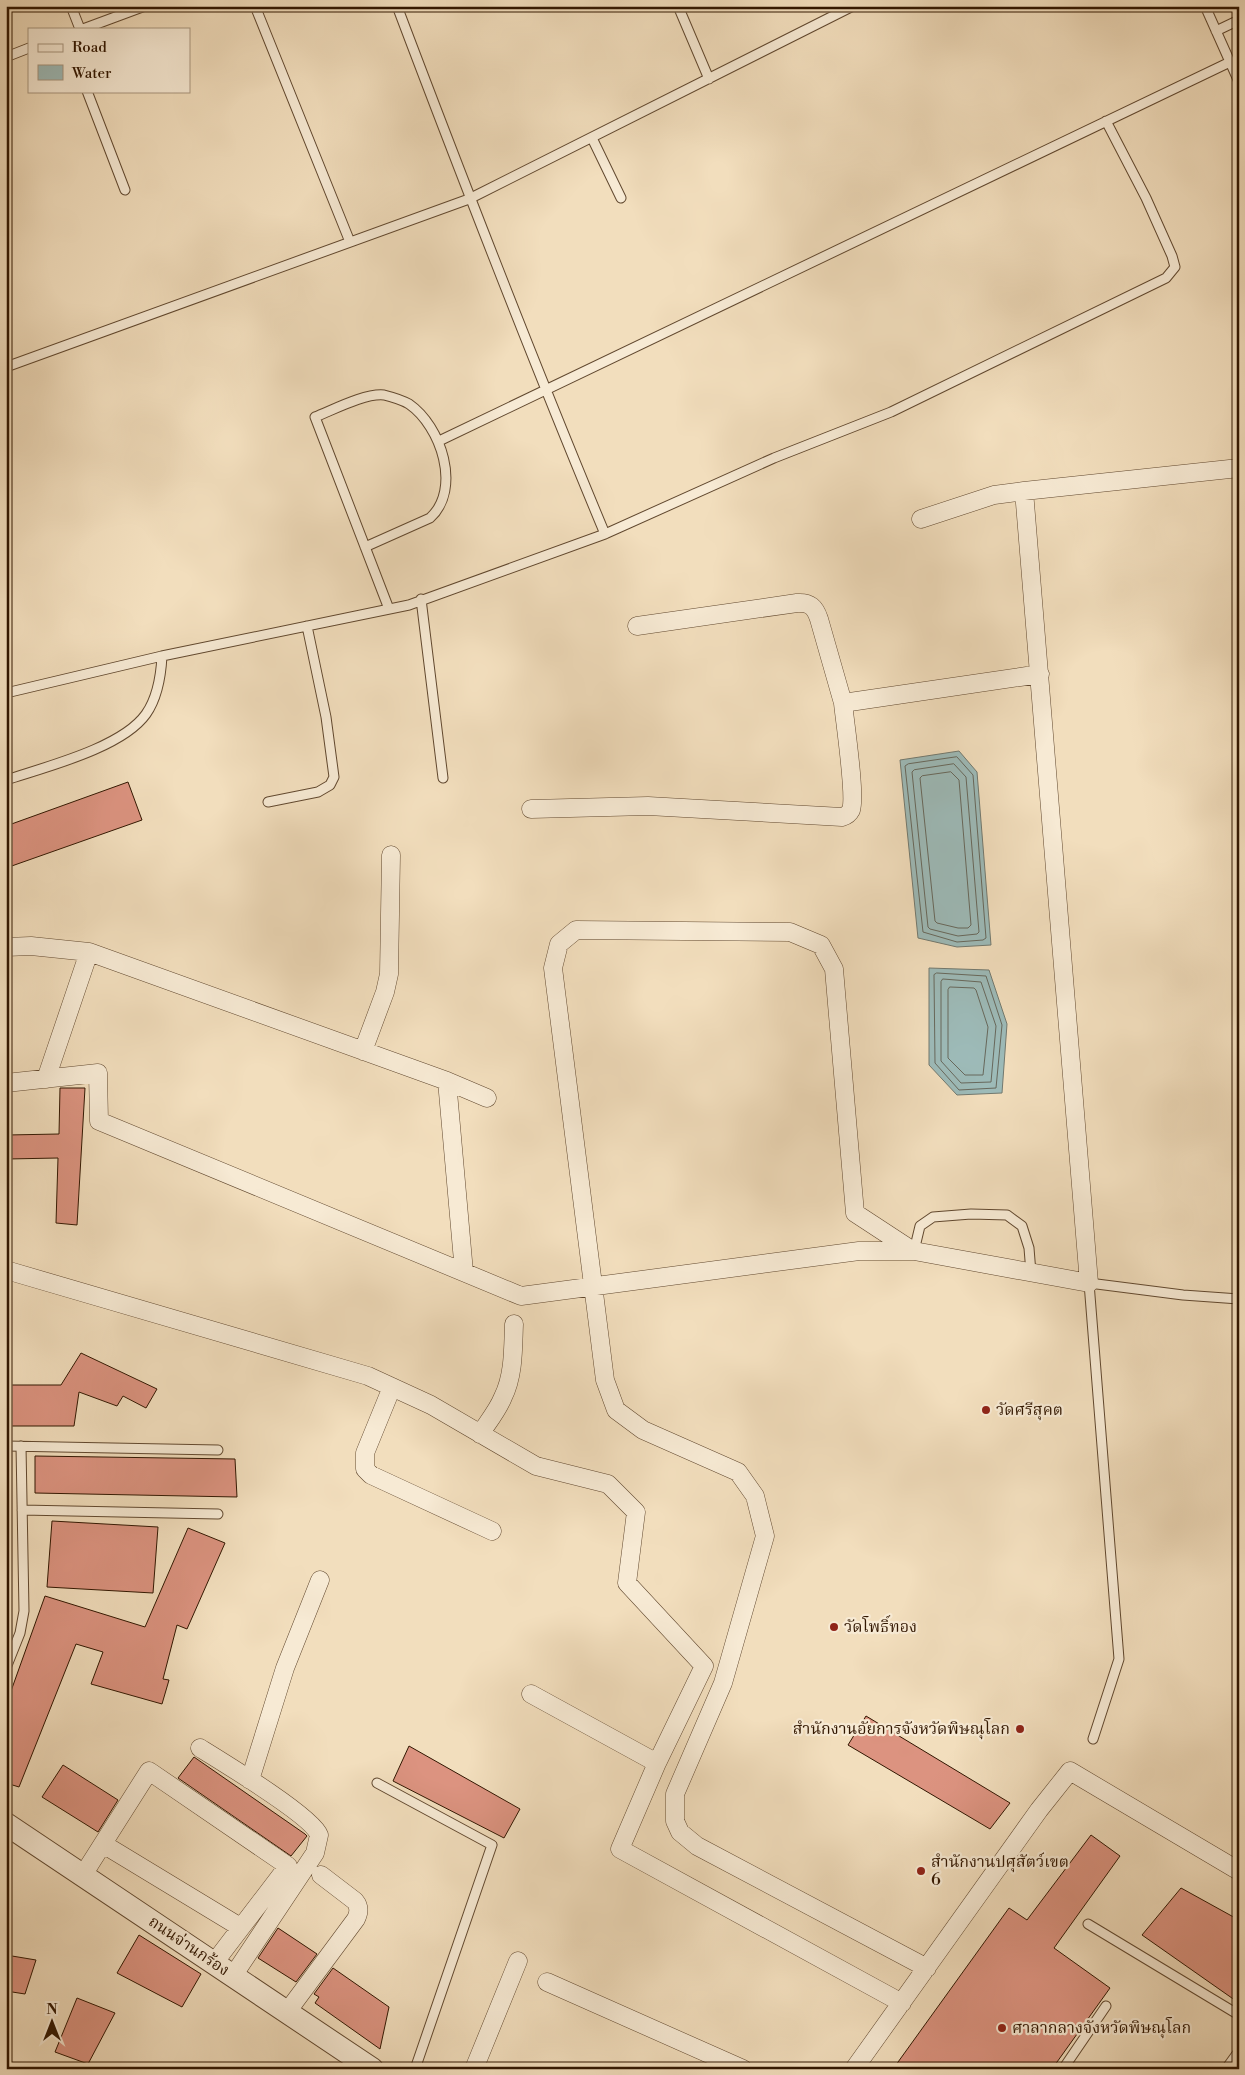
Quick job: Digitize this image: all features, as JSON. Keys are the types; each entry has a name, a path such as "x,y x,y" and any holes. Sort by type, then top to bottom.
{"street":[{"path":"921,519 994,495 1239,468"},
{"path":"6,1083 98,1073 99,1121 521,1296 860,1251 914,1251 1089,1283 1024,491"},
{"path":"531,809 648,806 842,817 850,812 851,785 843,704 816,609 810,604 797,603 637,626"},
{"path":"843,704 1040,674"},
{"path":"363,1051 385,992 389,974 391,855"},
{"path":"914,1251 855,1213 834,969 821,945 790,932 576,930 559,944 553,968 605,1380 616,1410 642,1430 738,1472 755,1496 766,1536 723,1683 675,1794 675,1821 680,1832 696,1846 927,1968"},
{"path":"6,947 31,946 89,952 447,1081 488,1098"},
{"path":"46,1079 89,952"},
{"path":"447,1081 464,1272"},
{"path":"6,1270 368,1376 431,1405 536,1466 608,1484 636,1512 627,1583 704,1666 620,1849 902,2003"},
{"path":"480,1434 503,1398 508,1385 512,1367 514,1324"},
{"path":"392,1387 365,1453 365,1469 371,1475 492,1530"},
{"path":"250,1780 285,1668 320,1580"},
{"path":"531,1694 658,1763"},
{"path":"200,1748 250,1780 312,1824 318,1831 319,1839 315,1853 233,1976"},
{"path":"83,1875 149,1771 288,1866 214,1963"},
{"path":"854,2069 1039,1810 1070,1771 1239,1871"},
{"name":"ถนนจ่านกร้อง","path":"6,1824 372,2069"},
{"path":"103,1844 240,1927"},
{"path":"288,2012 358,1913 358,1906 355,1901 321,1875"},
{"path":"474,2069 518,1961"},
{"path":"547,1982 743,2069"}],"lane":[{"path":"71,6 81,28"},
{"path":"84,28 145,6"},
{"path":"255,6 350,242"},
{"path":"397,6 470,199 605,534"},
{"path":"678,6 709,79"},
{"path":"6,367 470,199 853,6"},
{"path":"1205,6 1239,82"},
{"path":"1216,31 1239,20"},
{"path":"6,57 28,48"},
{"path":"438,441 1230,62"},
{"path":"87,92 124,190"},
{"path":"6,694 162,656 409,605 421,599 605,534 774,458 891,412 1166,278 1175,267 1172,256 1146,198 1106,121"},
{"path":"592,138 621,198"},
{"path":"365,547 422,523 438,511 443,500 446,472 438,441 423,419 409,404 381,395 368,396 315,416 365,547 389,609"},
{"path":"421,599 443,778"},
{"path":"268,802 318,792 330,785 334,777 326,718 307,626"},
{"path":"6,780 86,753 127,732 146,714 160,682 162,656"},
{"path":"914,1251 920,1226 933,1217 971,1214 1007,1215 1022,1226 1029,1248 1031,1273"},
{"path":"1093,1739 1119,1658 1089,1283 1183,1295 1239,1299"},
{"path":"6,1446 218,1450"},
{"path":"6,1668 20,1633 23,1619 21,1446"},
{"path":"22,1510 218,1514"},
{"path":"377,1783 492,1845 415,2069"},
{"path":"1088,1924 1239,2015"},
{"path":"1063,2069 1106,2006"},
{"path":"1226,2069 1239,2051"}],"water":[{"path":"959,751 977,772 991,945 957,947 918,938 900,760"},
{"path":"929,968 989,970 1007,1024 1002,1093 957,1095 929,1065"}],"building":[{"path":"128,782 142,820 6,868 6,826"},
{"path":"60,1088 85,1088 77,1225 56,1223 58,1158 7,1159 7,1135 59,1134"},
{"path":"81,1353 157,1389 146,1408 123,1396 117,1406 79,1392 74,1426 6,1426 6,1385 61,1385"},
{"path":"35,1456 235,1459 237,1497 35,1493"},
{"path":"52,1521 158,1527 153,1593 47,1587"},
{"path":"188,1528 225,1543 187,1629 177,1625 163,1679 169,1680 162,1704 91,1684 103,1652 76,1644 19,1787 6,1783 6,1705 45,1596 145,1627"},
{"path":"866,1716 1010,1803 990,1829 848,1745"},
{"path":"409,1746 520,1809 504,1838 393,1781"},
{"path":"194,1757 307,1836 291,1856 178,1778"},
{"path":"63,1765 118,1800 98,1832 42,1797"},
{"name":"ศาลากลางจังหวัดพิษณุโลก","path":"1091,1835 1120,1856 1054,1948 1110,1988 1052,2069 893,2069 1009,1908 1027,1920"},
{"path":"1181,1888 1239,1920 1239,2003 1142,1935"},
{"path":"278,1928 317,1954 296,1982 258,1958"},
{"path":"139,1935 201,1974 182,2007 117,1973"},
{"path":"6,1955 36,1960 25,1994 6,1991"},
{"path":"333,1968 389,2007 380,2049 315,2003 319,1997 314,1994"},
{"path":"77,1998 115,2013 88,2064 55,2052"}],"place":[{"name":"วัดศรีสุคต","path":"986,1410"},
{"name":"วัดโพธิ์ทอง","path":"834,1627"},
{"name":"สำนักงานอัยการจังหวัดพิษณุโลก","path":"1020,1729"},
{"name":"สำนักงานปศุสัตว์เขต 6","path":"921,1871"},
{"name":"ศาลากลางจังหวัดพิษณุโลก","path":"1002,2028"}]}
